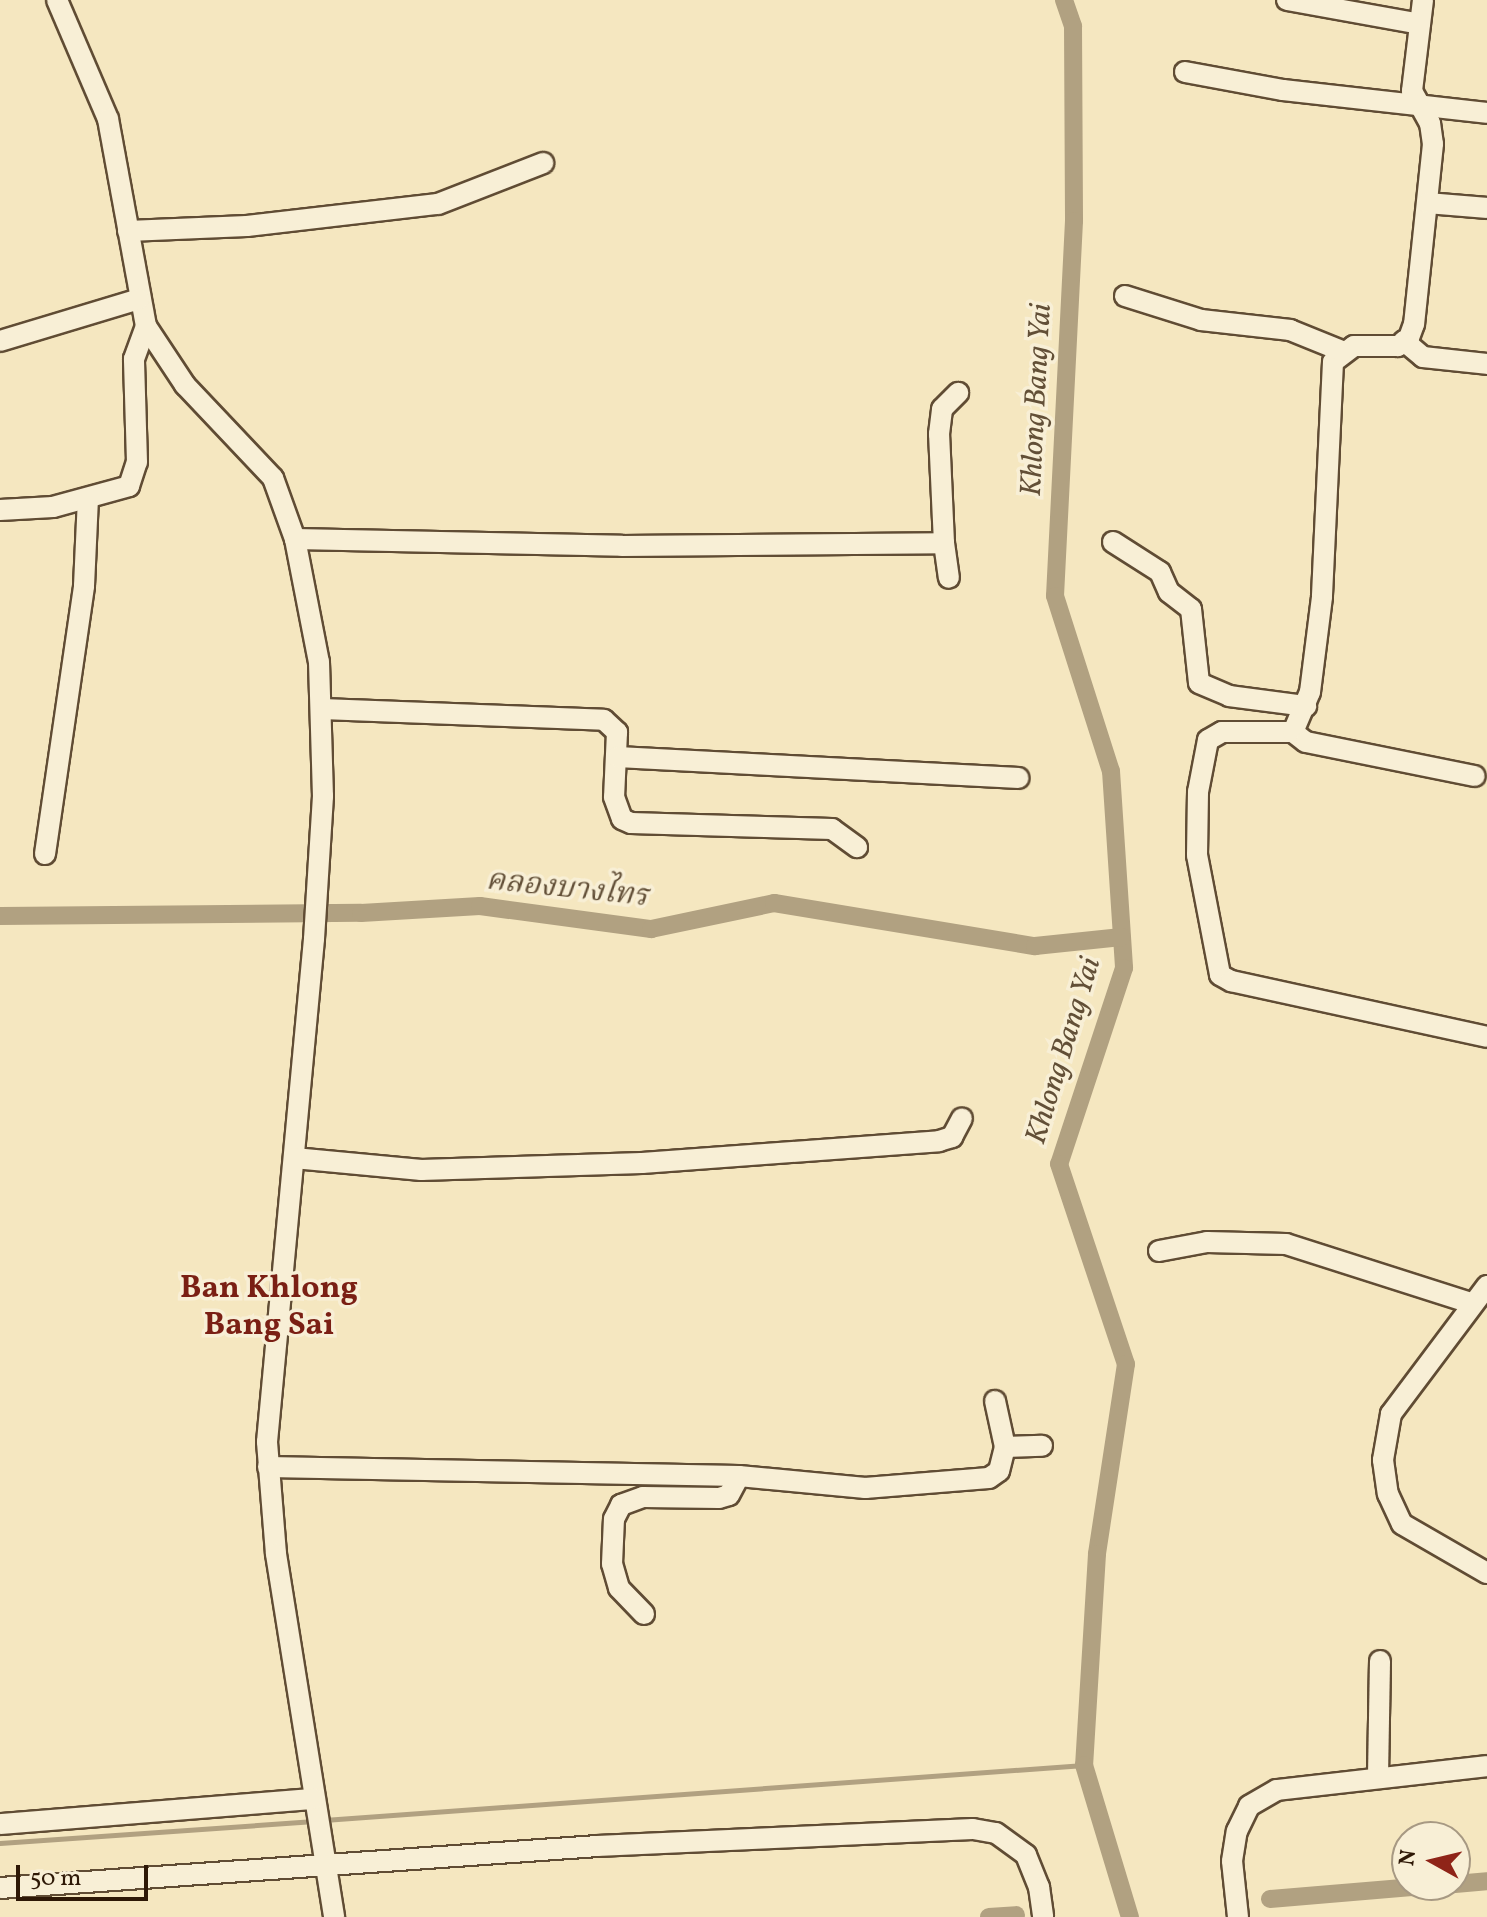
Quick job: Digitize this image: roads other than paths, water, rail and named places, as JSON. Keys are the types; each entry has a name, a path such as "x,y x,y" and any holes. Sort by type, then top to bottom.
{"street":[{"path":"57,0 108,119 146,326 185,385 273,478 295,539 319,662 322,709 314,939 268,1467 276,1554 334,1917"},
{"path":"1287,0 1420,24"},
{"path":"1404,341 1414,324 1433,144 1430,123 1412,91 1423,0"},
{"path":"1185,72 1283,90 1487,113"},
{"path":"128,231 247,226 438,204 543,163"},
{"path":"1428,203 1487,208"},
{"path":"1125,296 1201,320 1290,330 1342,351 1404,341 1423,357 1487,364"},
{"path":"0,341 139,299"},
{"path":"0,510 88,498 120,490 135,476 134,359 146,326"},
{"path":"1293,732 1306,706 1322,597 1330,371 1342,351"},
{"path":"949,578 944,543 939,434 942,409 958,393"},
{"path":"45,854 84,586 88,498"},
{"path":"295,539 622,546 944,543"},
{"path":"1113,542 1160,572 1169,592 1191,609 1199,683 1229,696 1306,706"},
{"path":"322,709 584,717 612,725 618,757 616,810 631,823 832,829 857,847"},
{"path":"1475,776 1306,742 1293,732 1222,732 1208,740 1198,792 1197,855 1220,975 1231,981 1487,1037"},
{"path":"618,757 1018,778"},
{"path":"294,1158 421,1170 642,1163 939,1141 952,1137 962,1118"},
{"path":"1159,1251 1207,1242 1286,1244 1471,1303"},
{"path":"1487,1286 1471,1303 1391,1414 1383,1460 1388,1494 1402,1524 1487,1573"},
{"path":"268,1467 739,1476 865,1488 966,1482 999,1471 1005,1447 995,1401"},
{"path":"1005,1447 1042,1446"},
{"path":"644,1614 619,1588 612,1564 614,1519 621,1505 643,1497 719,1498 729,1495 739,1476"},
{"path":"1378,1776 1380,1661"},
{"path":"1238,1917 1232,1861 1237,1831 1249,1806 1277,1790 1378,1776 1487,1766"},
{"path":"0,1824 317,1813"},
{"path":"0,1888 326,1864 973,1829 996,1833 1026,1855 1039,1887 1043,1917"}],"waterway":[{"name":"Khlong Bang Yai","path":"1064,0 1073,26 1074,221 1055,596 1111,771 1124,968 1059,1164 1126,1364 1097,1554 1084,1765 1130,1917"},
{"name":"คลองบางไทร","path":"0,916 361,913 480,906 651,929 774,903 1035,946 1122,937"},
{"path":"324,1820 1084,1765"},
{"path":"0,1843 314,1821"},
{"path":"1471,1882 1487,1881"},
{"path":"1270,1899 1391,1889"},
{"path":"989,1917 1016,1915"}],"district":[{"name":"Ban Khlong Bang Sai","path":"269,1308"}]}
